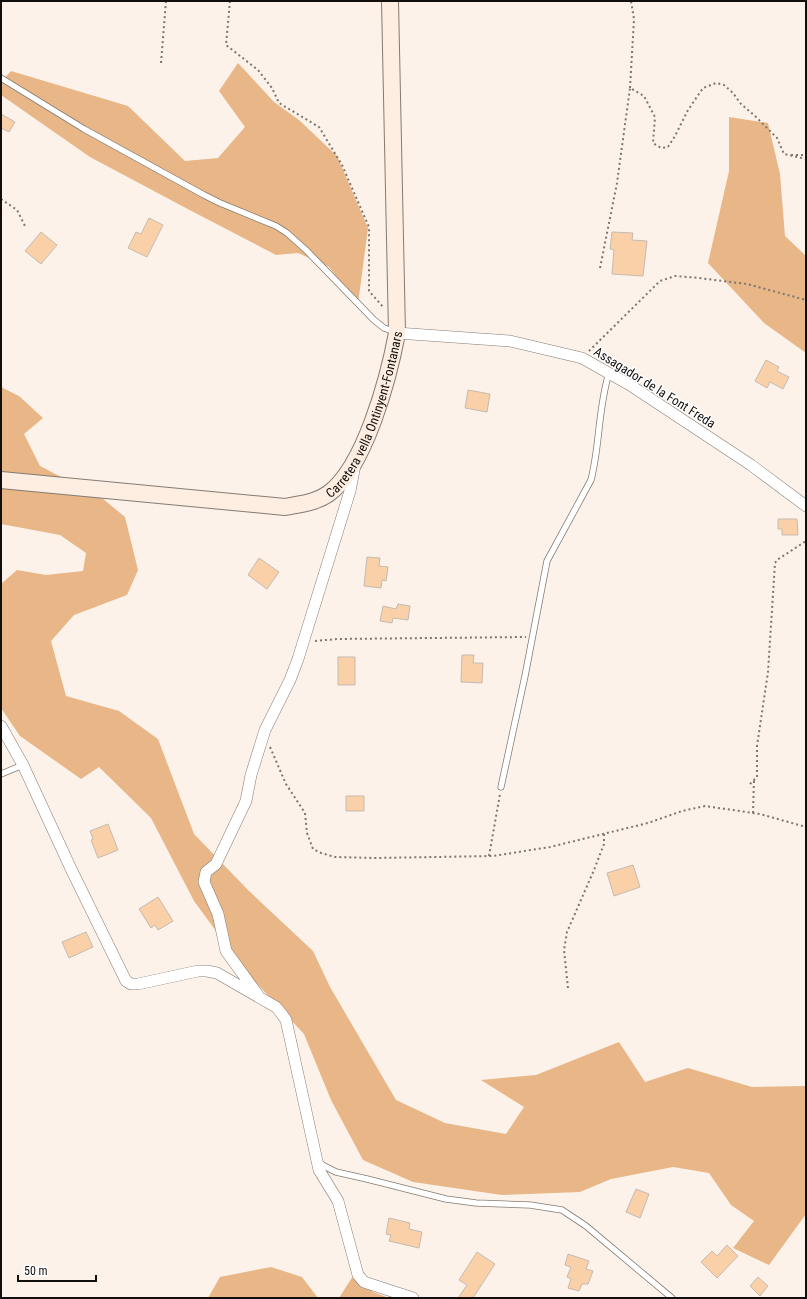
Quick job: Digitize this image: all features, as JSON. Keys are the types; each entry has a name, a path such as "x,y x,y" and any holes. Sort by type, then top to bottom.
{"street":[{"name":"Carretera vella Ontinyent-Fontanars","path":"1,480 285,507 305,504 327,494 337,487 347,475 357,458 379,404 391,366 397,326 390,1"},
{"name":"Assagador de la Font Freda","path":"397,326 510,341 582,358 630,385 751,465 806,506"},
{"path":"260,998 226,951 218,914 204,882 206,872 216,864 246,801 250,775 265,730 290,680 350,491 357,458"},
{"path":"1,726 23,765 98,926 126,980 131,984 138,984 198,971 217,973 276,1007 282,1013 286,1020 319,1170 338,1201 358,1275 364,1282 413,1298"}],"lane":[{"path":"1,78 84,129 204,195 276,226 287,233 306,250 344,290 384,328 397,326"},
{"path":"501,787 547,560 591,480 595,466 604,390 609,373"},
{"path":"1,774 23,765"},
{"path":"316,1158 324,1166 336,1172 446,1199 476,1203 530,1205 562,1210 586,1226 672,1298"}],"path":[{"path":"161,63 166,1"},
{"path":"230,1 226,44 258,70 272,88 279,103 319,127 342,165 370,227 369,291 397,326"},
{"path":"600,268 617,184 630,88 634,19 630,1"},
{"path":"630,88 644,96 655,117 653,143 661,148 668,146 675,136 688,110 703,88 716,83 724,85 733,93 741,104 777,138 784,154"},
{"path":"784,154 806,154"},
{"path":"784,154 806,159"},
{"path":"1,199 17,210 25,226"},
{"path":"582,358 660,281 676,276 747,284 806,300"},
{"path":"750,784 757,777 757,746 768,672 775,563 777,560 806,541"},
{"path":"303,642 337,639 532,637"},
{"path":"265,730 273,755 286,784 305,813 307,833 313,849 321,853 335,856 375,858 489,856 550,847 648,823 682,811 705,806 753,813 806,826"},
{"path":"753,813 754,779"},
{"path":"489,856 501,787"},
{"path":"568,988 564,950 567,932 604,844 604,834"}],"shaded area":[{"path":"238,63 274,102 299,120 337,156 368,228 358,304 329,267 298,253 276,255 182,206 90,157 1,95 1,82 11,71 128,106 185,161 218,158 245,127 219,91"},
{"path":"729,117 768,123 780,174 785,236 806,256 806,353 764,323 708,263 729,171"},
{"path":"1,387 19,396 43,418 24,434 40,466 102,498 125,517 138,570 127,595 74,615 51,641 66,696 119,711 158,739 194,834 248,890 313,951 330,987 396,1100 445,1123 506,1134 524,1107 481,1080 536,1075 619,1042 645,1082 688,1068 752,1087 806,1086 806,1214 769,1265 733,1248 754,1221 731,1205 709,1173 673,1167 611,1179 580,1192 502,1195 413,1182 363,1160 331,1100 304,1034 246,972 194,901 151,818 99,767 81,779 20,736 1,708 1,584 17,570 46,575 83,571 86,553 60,535 1,524"},
{"path":"271,1267 302,1277 318,1298 208,1298 220,1277"},
{"path":"353,1276 373,1292 389,1298 339,1298"}],"building":[{"path":"1,114 15,122 9,132 1,128"},
{"path":"149,218 163,225 147,257 128,248 136,232 141,234"},
{"path":"41,232 57,245 41,264 25,251"},
{"path":"612,232 633,233 632,240 647,241 643,276 612,274 614,250 610,249"},
{"path":"766,360 779,367 777,371 789,377 783,389 770,382 767,388 755,381"},
{"path":"468,390 490,394 487,412 465,408"},
{"path":"778,519 797,519 798,535 782,535 782,529 778,529"},
{"path":"367,557 380,558 379,566 388,567 386,581 382,580 381,588 364,586"},
{"path":"259,558 279,572 267,589 248,575"},
{"path":"398,604 410,606 408,620 393,618 392,623 380,621 383,606 396,609"},
{"path":"462,655 474,655 473,663 483,663 482,683 461,682"},
{"path":"338,657 355,657 355,685 338,685"},
{"path":"346,796 364,796 364,811 346,811"},
{"path":"108,824 118,850 98,858 91,840 93,839 90,831"},
{"path":"633,865 640,887 614,896 607,873"},
{"path":"158,897 173,921 158,930 155,925 151,928 139,909"},
{"path":"86,932 93,947 69,958 62,942"},
{"path":"636,1189 649,1194 640,1218 626,1212"},
{"path":"389,1218 410,1223 409,1229 422,1232 419,1248 389,1241 391,1235 386,1234"},
{"path":"727,1245 738,1256 717,1278 701,1262 712,1251 717,1256"},
{"path":"477,1252 495,1264 473,1298 458,1298 467,1285 459,1280"},
{"path":"568,1254 589,1261 586,1269 593,1271 588,1284 582,1284 579,1291 568,1288 571,1279 567,1277 571,1267 565,1265"},
{"path":"758,1277 768,1286 760,1296 750,1286"}]}
